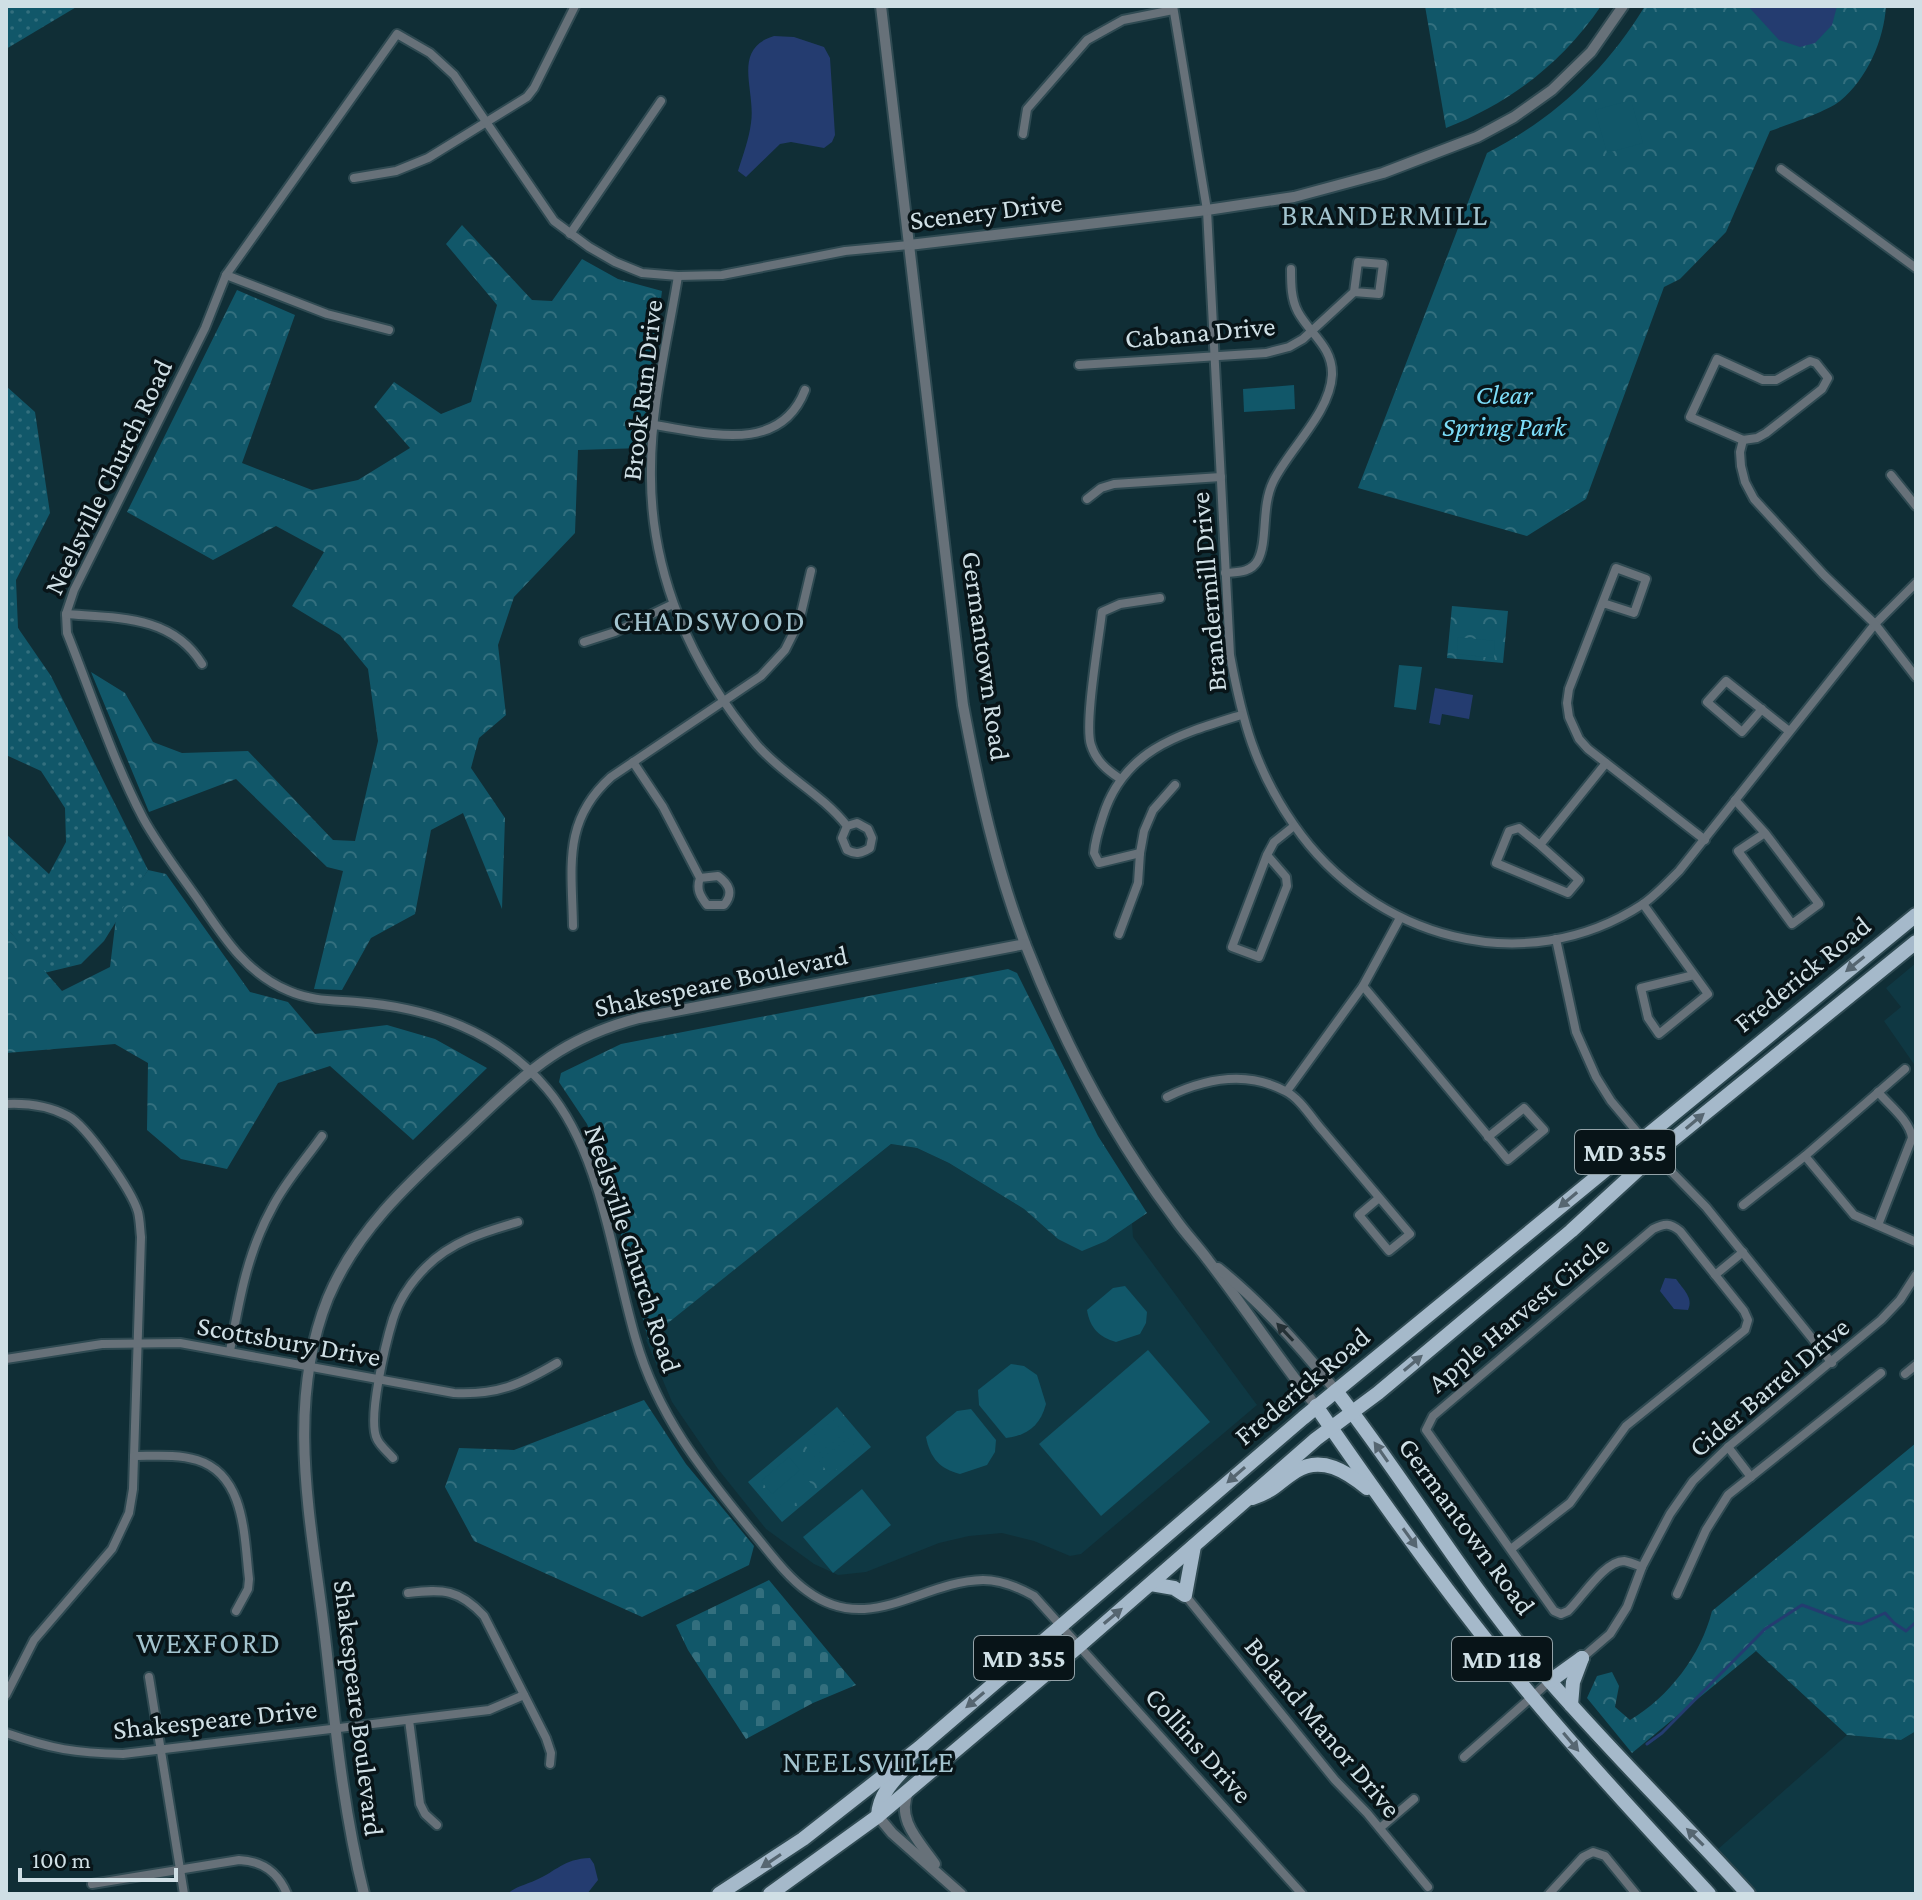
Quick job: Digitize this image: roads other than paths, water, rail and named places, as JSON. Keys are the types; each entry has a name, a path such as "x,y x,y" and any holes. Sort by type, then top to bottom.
{"main road":[{"name":"Frederick Road","path":"719,1894 803,1839 919,1748 1316,1406 1916,915"},
{"name":"Frederick Road","path":"770,1894 878,1816 1244,1501 1571,1231 1655,1154 1916,942"},
{"name":"Germantown Road","path":"1336,1391 1458,1561 1550,1681 1625,1766 1748,1894"},
{"name":"Germantown Road","path":"1316,1406 1474,1624 1533,1698 1596,1772 1709,1894"},
{"path":"1244,1501 1272,1491 1297,1471 1316,1465 1338,1467 1381,1498"},
{"path":"1151,1584 1174,1588 1185,1595 1194,1545"},
{"path":"1550,1681 1582,1658"},
{"path":"1571,1705 1573,1682 1582,1658"},
{"path":"878,1816 884,1792 912,1762 919,1748"}],"street":[{"path":"354,178 396,171 428,158 527,97 575,6"},
{"name":"Germantown Road","path":"881,6 963,705 985,811 1025,944 1085,1075 1117,1129 1173,1217 1316,1406"},
{"name":"Scenery Drive","path":"397,34 430,53 454,75 542,206 570,234 615,262 642,273 722,275 845,251 1207,210 1294,197 1383,173 1477,137 1514,117 1552,90 1591,52 1623,6"},
{"path":"1023,134 1027,109 1087,40 1123,20 1173,8"},
{"name":"Brandermill Drive","path":"1173,8 1207,210 1230,655 1241,715 1249,742 1267,781 1294,826 1346,880 1400,918 1435,933 1475,942 1517,945 1556,939 1594,928 1643,904 1679,871 1875,624 1916,583"},
{"name":"Neelsville Church Road","path":"397,34 226,275 205,328 114,505 66,614 67,633 143,817 161,848 237,955 264,979 304,996 403,1008 459,1023 504,1049 529,1071 563,1111 584,1153 637,1342 670,1422 697,1464 797,1583 823,1601 856,1609 888,1607 970,1581 1001,1582 1034,1596 1062,1626"},
{"path":"570,234 661,101"},
{"path":"1781,169 1916,268"},
{"name":"Cabana Drive","path":"1079,365 1266,353 1289,347 1312,331 1354,292 1358,262 1383,264 1379,294 1354,292"},
{"path":"1225,573 1252,568 1259,559 1265,504 1273,481 1328,396 1332,376 1330,358 1298,311 1292,297 1291,269"},
{"path":"226,275 327,314 389,330"},
{"name":"Brook Run Drive","path":"678,276 654,425 651,467 652,517 660,564 694,654 723,701 760,748 835,811 847,826"},
{"path":"1717,359 1763,380 1776,380 1810,361 1816,363 1828,378 1822,389 1766,433 1743,440 1690,417 1717,359"},
{"path":"654,425 726,435 752,435 785,422 799,405 805,390"},
{"path":"1743,440 1741,466 1754,499 1824,575 1875,624 1916,677"},
{"path":"1891,475 1916,506"},
{"path":"1087,499 1101,488 1114,484 1221,477"},
{"path":"1603,603 1634,613 1646,579 1616,568 1569,689 1569,717 1579,739 1705,840"},
{"path":"573,926 572,845 577,821 599,788 761,676 785,650 799,622 811,571"},
{"path":"1119,778 1104,768 1096,757 1089,734 1102,612 1120,604 1160,598"},
{"path":"584,642 615,632 673,604"},
{"path":"66,614 140,620 191,647 202,664"},
{"path":"1762,709 1742,732 1707,702 1726,681 1762,709 1789,731"},
{"path":"1140,853 1099,863 1094,853 1108,799 1119,778 1169,739 1241,715"},
{"path":"633,762 663,807 700,878 697,886 707,905 724,905 730,891 728,883 718,876 700,878"},
{"path":"1540,845 1606,763"},
{"path":"1119,934 1138,883 1140,853 1153,810 1175,785"},
{"path":"1735,800 1765,833 1819,904 1792,924 1738,851 1765,833"},
{"path":"1267,855 1286,877 1287,886 1259,957 1232,947 1267,855 1274,842 1294,826"},
{"path":"1519,828 1540,845 1579,880 1568,893 1496,863 1509,831 1519,828"},
{"path":"1643,904 1708,994 1659,1034 1648,1018 1641,988 1694,975"},
{"path":"1287,1091 1363,986 1400,918"},
{"path":"1556,939 1568,1003 1584,1054 1611,1101 1655,1154 1706,1207 1832,1363"},
{"name":"Shakespeare Boulevard","path":"364,1894 349,1836 303,1453 303,1405 316,1331 344,1265 363,1235 404,1187 529,1071 572,1042 604,1027 1025,944"},
{"path":"1363,986 1488,1137 1508,1160 1544,1130 1524,1108 1488,1137"},
{"path":"1743,1205 1905,1069"},
{"path":"1167,1097 1207,1081 1227,1079 1247,1079 1287,1091 1410,1234 1389,1251 1359,1215 1379,1198"},
{"path":"1878,1092 1912,1132 1878,1225"},
{"path":"6,1104 47,1107 69,1116 81,1126 128,1189 138,1212 141,1237 133,1489 129,1513 112,1549 34,1640 6,1695"},
{"path":"230,1351 253,1246 273,1205 322,1136"},
{"path":"1805,1156 1854,1215 1916,1242"},
{"path":"393,1458 377,1440 374,1404 393,1317 406,1292 426,1267 456,1244 474,1235 518,1222"},
{"name":"Apple Harvest Circle","path":"1511,1549 1570,1503 1626,1426 1745,1330 1748,1320 1715,1275 1680,1231 1664,1223 1653,1229 1428,1422 1426,1430 1554,1611 1561,1614 1578,1603 1614,1563 1625,1561 1642,1567"},
{"path":"1715,1275 1743,1252"},
{"name":"Germantown Road","path":"1208,1260 1270,1316 1336,1391"},
{"name":"Cider Barrel Drive","path":"1582,1658 1610,1634 1633,1594 1642,1567 1670,1514 1693,1481 1728,1447 1881,1320 1900,1300 1916,1275"},
{"name":"Scottsbury Drive","path":"6,1359 102,1344 180,1343 454,1393 478,1394 523,1383 557,1363"},
{"path":"1905,1374 1916,1365"},
{"path":"1677,1594 1713,1518 1728,1495 1881,1373"},
{"path":"1728,1447 1751,1477"},
{"path":"134,1456 178,1456 199,1460 215,1469 231,1486 240,1509 249,1579 248,1589 236,1611"},
{"path":"408,1593 450,1592 471,1601 484,1616 546,1738 551,1753 550,1764"},
{"name":"Boland Manor Drive","path":"1185,1595 1335,1780 1380,1828 1428,1887"},
{"name":"Collins Drive","path":"1062,1626 1302,1894"},
{"path":"149,1677 184,1894"},
{"path":"1464,1757 1550,1681"},
{"name":"Shakespeare Drive","path":"6,1733 49,1748 76,1753 123,1754 489,1710 524,1695"},
{"path":"409,1720 420,1804 425,1814 437,1825"},
{"path":"911,1787 904,1807 907,1824 945,1879"},
{"path":"1380,1828 1414,1799"},
{"path":"878,1816 892,1833 961,1894"},
{"path":"1549,1894 1583,1857 1593,1852 1605,1856 1636,1894"},
{"path":"92,1884 239,1860 252,1861 270,1869 281,1880 287,1894"}],"waterway":[{"path":"1647,1744 1662,1733 1765,1629 1802,1605 1861,1624 1885,1613 1906,1631 1916,1622"}],"district":[{"name":"BRANDERMILL","path":"1385,214"},
{"name":"CHADSWOOD","path":"710,620"},
{"name":"WEXFORD","path":"209,1642"},
{"name":"NEELSVILLE","path":"869,1761"}],"park label":[{"name":"Clear Spring Park","path":"1504,410"}]}
